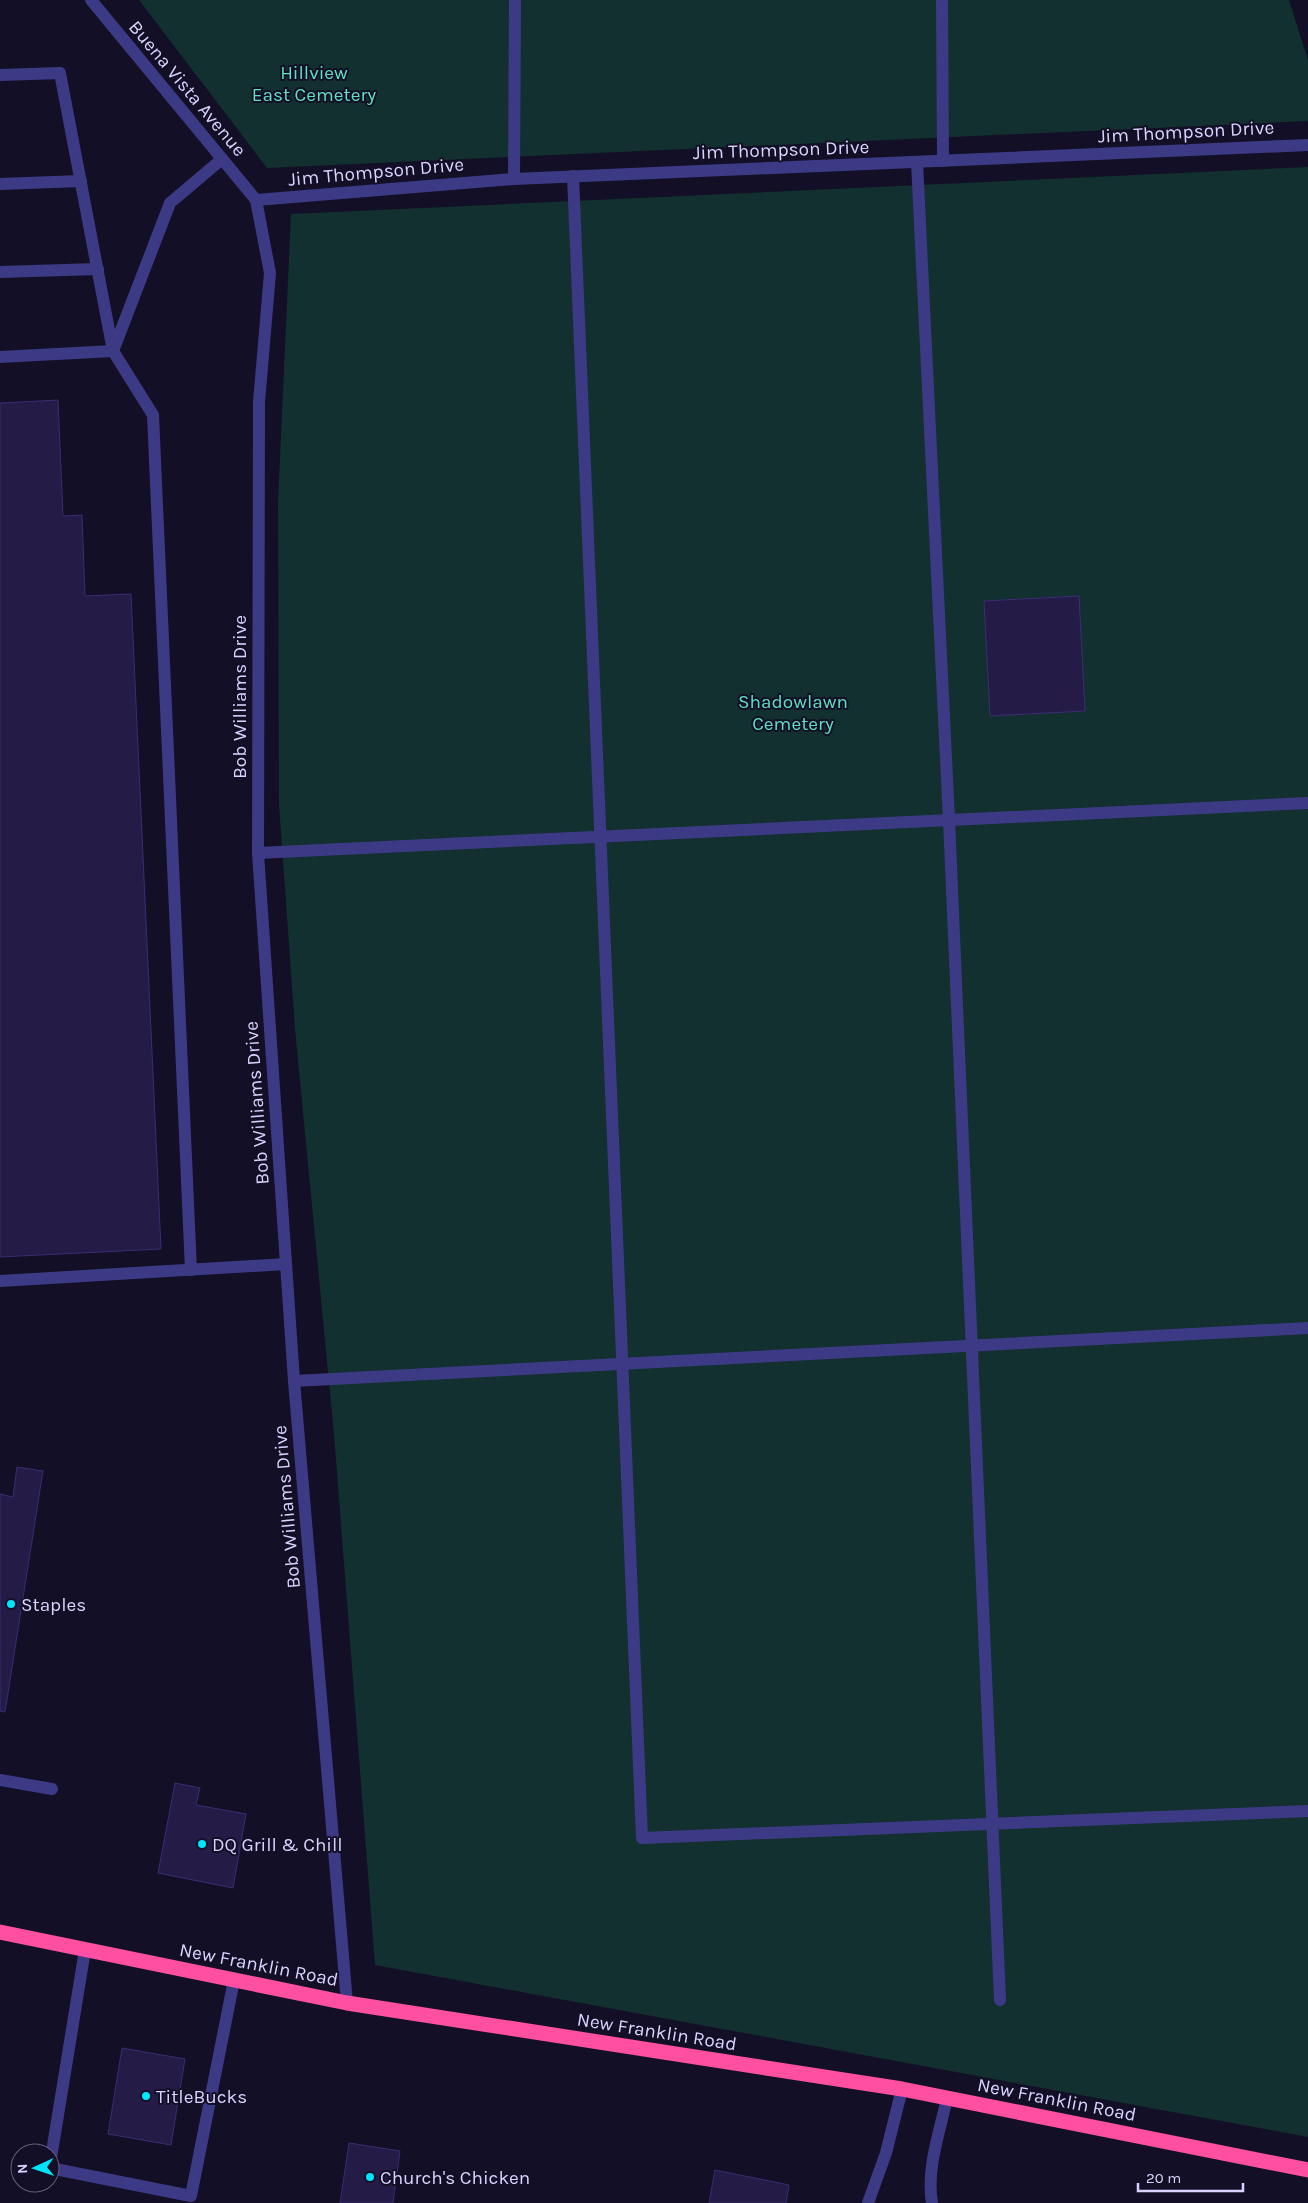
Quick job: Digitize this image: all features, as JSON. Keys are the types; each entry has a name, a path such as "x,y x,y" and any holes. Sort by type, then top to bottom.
{"highway":[{"name":"New Franklin Road","path":"0,1932 347,2003 902,2089 1308,2170"}],"street":[{"name":"Buena Vista Avenue","path":"91,0 256,200"},
{"path":"514,179 515,0"},
{"path":"942,0 944,161"},
{"path":"0,76 60,73 113,351 152,415 191,1270"},
{"name":"Jim Thompson Drive","path":"256,200 514,179 1308,145"},
{"path":"113,351 170,203 222,159"},
{"path":"917,162 949,820 971,1346 994,1824 1000,2000"},
{"path":"573,176 642,1838 1308,1811"},
{"path":"0,184 81,181"},
{"name":"Bob Williams Drive","path":"256,200 270,273 259,402 258,853 294,1381 347,2003"},
{"path":"0,272 98,269"},
{"path":"0,357 113,351"},
{"path":"258,853 1308,803"},
{"path":"0,1281 286,1264"},
{"path":"294,1381 1308,1328"},
{"path":"0,1780 52,1790"},
{"path":"54,2143 86,1950"},
{"path":"60,2170 191,2196 234,1980"},
{"path":"868,2203 886,2153 902,2089"},
{"path":"932,2203 930,2192 931,2173 947,2098"}],"green space":[{"name":"Hillview East Cemetery","path":"139,0 1289,0 1308,60 1308,121 267,168"},
{"name":"Shadowlawn Cemetery","path":"1308,167 1308,2137 375,1965 334,1434 295,1029 279,805 278,502 291,214"}],"building":[{"path":"58,400 63,516 82,515 85,596 131,594 161,1249 0,1257 0,403"},
{"path":"1079,596 1085,711 990,716 984,601"},
{"name":"Staples","path":"17,1467 43,1471 5,1712 0,1711 0,1494 13,1497"},
{"name":"DQ Grill & Chill","path":"175,1783 200,1788 196,1805 246,1814 233,1888 158,1873"},
{"name":"TitleBucks","path":"122,2048 185,2059 171,2145 108,2134"},
{"name":"Church's Chicken","path":"349,2143 400,2151 393,2203 340,2203"},
{"path":"715,2170 789,2185 786,2203 709,2203"}],"place":[{"name":"Staples","path":"11,1604"},
{"name":"DQ Grill & Chill","path":"202,1844"},
{"name":"TitleBucks","path":"146,2096"},
{"name":"Church's Chicken","path":"370,2177"}]}
